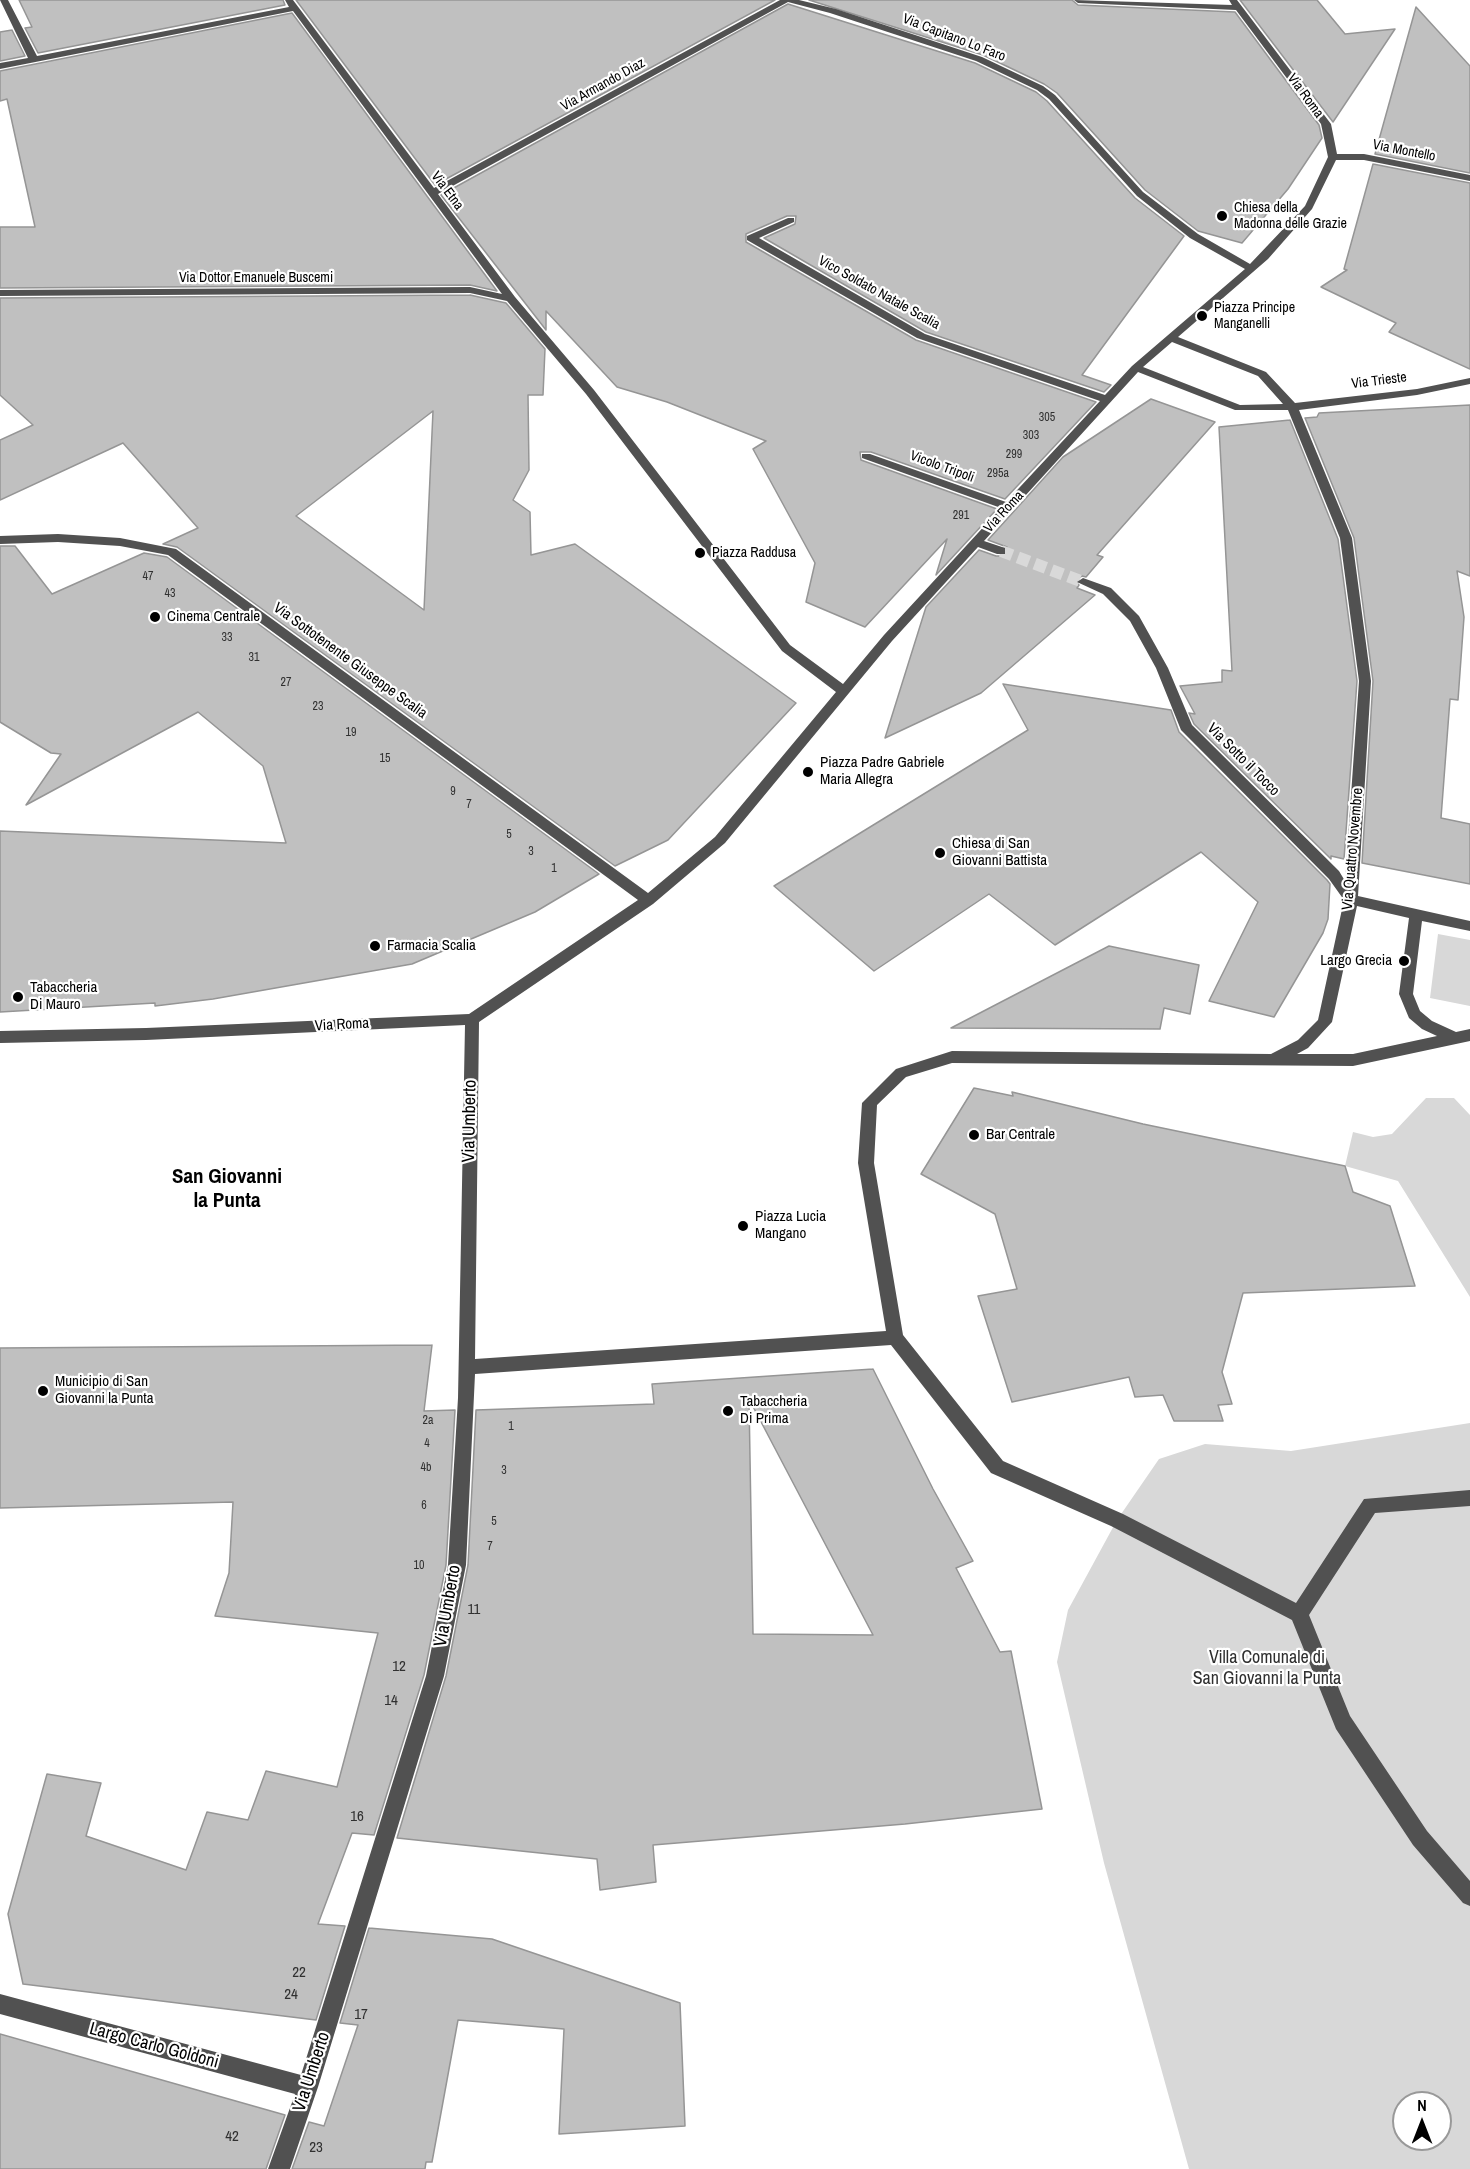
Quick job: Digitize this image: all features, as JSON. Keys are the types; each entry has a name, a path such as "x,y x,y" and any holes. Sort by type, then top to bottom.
{"street":[{"path":"4,0 33,60"},
{"name":"Via Armando Diaz","path":"432,193 787,0"},
{"name":"Via Capitano Lo Faro","path":"787,0 833,11 979,59 1040,88 1052,97 1140,194 1194,236 1251,268"},
{"path":"1078,0 1236,4"},
{"path":"0,66 292,4"},
{"name":"Via Etna","path":"292,4 511,298 590,393 786,648 844,691"},
{"name":"Via Roma","path":"648,900 720,840 888,638 1136,368 1264,257 1309,207 1333,157 1326,124 1236,4"},
{"name":"Via Montello","path":"1333,157 1364,158 1470,178"},
{"name":"Vico Soldato Natale Scalia","path":"791,220 751,238 921,336 1108,400"},
{"name":"Via Dottor Emanuele Buscemi","path":"0,293 470,290 511,298"},
{"name":"Via Quattro Novembre","path":"895,1338 866,1163 870,1103 901,1073 952,1057 1269,1061 1303,1044 1325,1022 1351,900 1365,681 1346,538 1292,407 1262,374 1171,338"},
{"name":"Via Trieste","path":"1136,368 1239,408 1292,407 1417,392 1470,381"},
{"name":"Vicolo Tripoli","path":"866,456 1009,507"},
{"name":"Via Sottotenente Giuseppe Scalia","path":"0,540 58,538 120,542 172,552 648,900"},
{"path":"977,542 1001,551"},
{"name":"Via Sotto il Tocco","path":"1083,582 1107,591 1135,619 1162,668 1186,727 1334,875 1351,900"},
{"path":"472,1020 648,900"},
{"path":"1351,900 1470,926"},
{"path":"1416,914 1406,994 1414,1014 1427,1025 1463,1037"},
{"name":"Via Roma","path":"0,1037 146,1034 472,1020"},
{"name":"Via Umberto","path":"279,2169 308,2087 435,1676 457,1564 466,1367 472,1020"},
{"path":"1269,1061 1353,1060 1463,1037"},
{"path":"466,1367 895,1338 997,1467 1117,1520 1299,1614 1343,1722 1420,1838 1470,1896"},
{"path":"1299,1614 1370,1505 1470,1498"},
{"name":"Largo Carlo Goldoni","path":"0,2004 308,2087"}],"green space":[{"path":"1438,934 1470,940 1470,1006 1430,998"},
{"path":"1426,1098 1454,1098 1470,1115 1470,1297 1398,1181 1345,1166 1353,1132 1373,1137 1392,1134"},
{"name":"Villa Comunale di San Giovanni la Punta","path":"1470,1423 1470,2169 1189,2169 1104,1863 1057,1662 1068,1610 1117,1520 1159,1459 1205,1444 1291,1451"}],"building":[{"path":"19,0 283,0 285,5 38,53 25,28 32,27"},
{"path":"296,0 775,0 435,185"},
{"path":"809,0 1072,0 1078,5 1235,12 1319,125 1322,138 1288,189 1242,243 1198,231 1145,190 1057,93 1044,84 983,55"},
{"path":"1240,0 1317,0 1345,34 1395,29 1333,122"},
{"path":"788,4 975,63 1036,92 1047,101 1135,198 1184,236 1082,375 1111,385 1104,392 926,332 764,238 795,224 796,216 787,216 746,234 746,242 916,340 1096,402 1005,499 871,452 860,452 861,460 997,509 936,575 947,539 865,627 806,602 815,563 753,449 766,441 667,402 617,387 546,311 546,330 441,195"},
{"path":"1416,7 1470,66 1470,173 1375,154"},
{"path":"292,13 497,291 470,285 0,288 0,227 35,227 7,99 0,101 0,71"},
{"path":"12,30 25,56 0,61 0,32"},
{"path":"1373,164 1470,183 1470,369 1389,332 1396,323 1321,287 1347,270 1344,269"},
{"path":"470,295 506,303 545,349 543,395 528,395 529,470 513,500 530,512 531,555 575,544 796,703 668,840 615,866 177,547 163,544 198,528 123,443 0,500 0,440 33,425 0,395 0,298","holes":["433,411 424,610 296,516"]},
{"path":"1151,399 1215,422 1097,555 1103,557 1086,577 1082,576 1075,581 1079,585 1077,588 1095,595 981,693 885,738 926,607 979,550 996,556 1007,556 1007,547 988,540 1063,457"},
{"path":"1470,405 1470,576 1457,571 1464,617 1458,700 1450,699 1441,818 1470,824 1470,884 1362,863 1373,681 1354,538 1305,418 1317,417 1319,413"},
{"path":"1290,420 1338,539 1357,681 1344,859 1331,856 1331,859 1194,724 1189,713 1195,714 1180,686 1222,682 1222,670 1232,671 1219,427"},
{"path":"0,546 15,546 52,594 144,553 167,557 599,874 535,912 412,964 213,999 155,1006 155,1003 0,1012 0,831 286,843 263,766 198,712 26,805 61,754 51,753 0,722"},
{"path":"1003,684 1171,710 1179,732 1327,880 1330,884 1328,919 1323,933 1274,1017 1209,1001 1258,902 1201,852 1055,945 989,894 874,971 774,886 1028,730"},
{"path":"1109,946 1199,965 1190,1014 1164,1008 1160,1029 951,1028"},
{"path":"974,1088 1013,1096 1012,1092 1143,1124 1345,1166 1353,1192 1390,1206 1415,1286 1243,1293 1222,1372 1232,1404 1218,1405 1223,1421 1174,1421 1163,1395 1135,1397 1129,1377 1012,1402 978,1296 1017,1289 995,1214 921,1174"},
{"path":"432,1345 424,1411 455,1410 446,1565 424,1675 374,1835 352,1833 318,1924 345,1926 316,2020 23,1984 8,1914 47,1774 101,1783 86,1836 186,1870 207,1812 248,1820 266,1771 337,1787 378,1633 215,1616 229,1573 233,1502 0,1508 0,1348"},
{"path":"873,1369 933,1489 973,1561 956,1568 1000,1652 1011,1651 1042,1809 905,1824 653,1845 656,1882 600,1890 597,1859 397,1838 446,1676 468,1565 476,1410 654,1404 652,1384","holes":["749,1399 873,1635 753,1634"]},
{"path":"369,1928 492,1939 680,2003 685,2126 559,2134 564,2029 458,2020 432,2162 426,2162 425,2169 292,2169 309,2122 324,2126 358,2025 340,2023"},
{"path":"0,2034 285,2115 266,2169 0,2169"}],"tunnel":[{"path":"1001,551 1083,582"}],"place":[{"name":"Chiesa della Madonna delle Grazie","path":"1222,216"},
{"name":"Piazza Principe Manganelli","path":"1202,316"},
{"name":"Piazza Raddusa","path":"700,553"},
{"name":"Cinema Centrale","path":"155,617"},
{"name":"Piazza Padre Gabriele Maria Allegra","path":"808,772"},
{"name":"Chiesa di San Giovanni Battista","path":"940,853"},
{"name":"Farmacia Scalia","path":"375,946"},
{"name":"Largo Grecia","path":"1404,961"},
{"name":"Tabaccheria Di Mauro","path":"18,997"},
{"name":"Bar Centrale","path":"974,1135"},
{"name":"Piazza Lucia Mangano","path":"743,1226"},
{"name":"Municipio di San Giovanni la Punta","path":"43,1391"},
{"name":"Tabaccheria Di Prima","path":"728,1411"}],"district":[{"name":"San Giovanni la Punta","path":"227,1189"}]}
